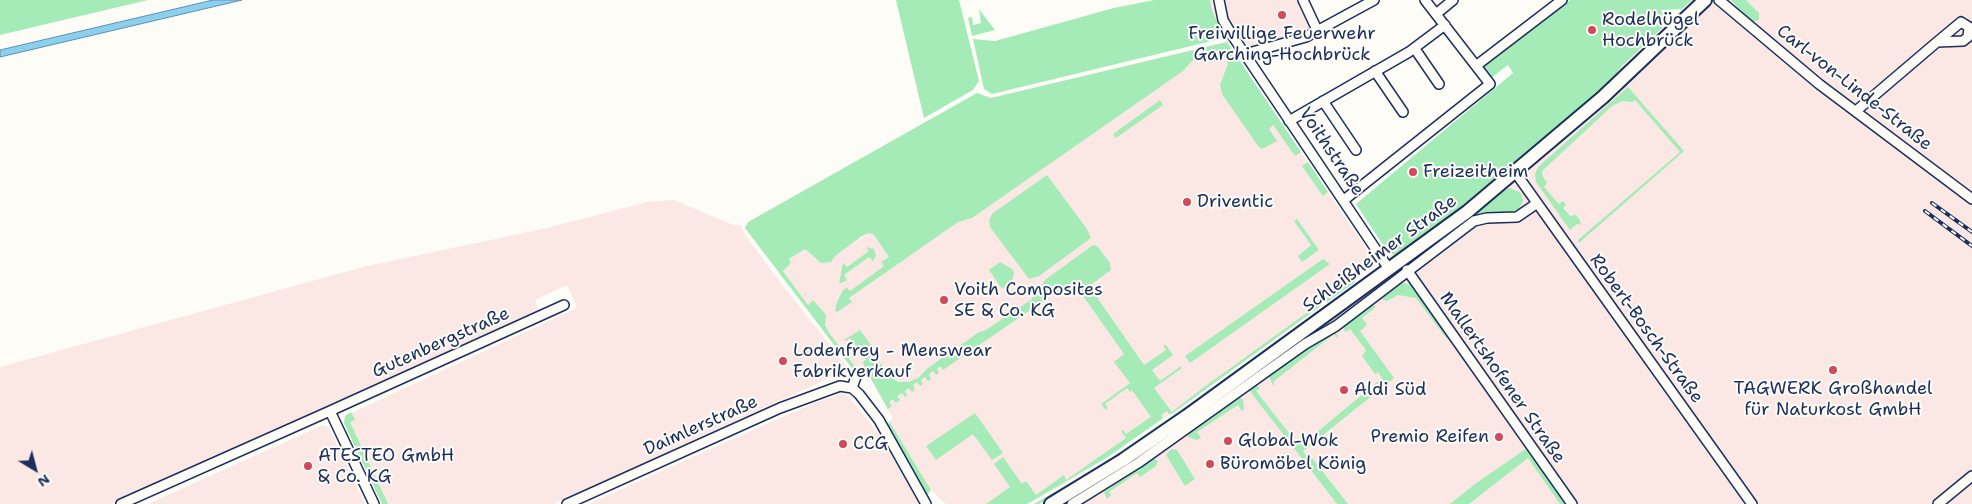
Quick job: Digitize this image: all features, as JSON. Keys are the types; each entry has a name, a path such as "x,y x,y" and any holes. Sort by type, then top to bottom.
{"main road":[{"name":"Schleißheimer Straße","path":"1051,504 1139,449 1467,212 1603,97 1705,0"}],"street":[{"name":"Voithstraße","path":"1219,0 1227,28 1390,269"},
{"path":"1303,0 1318,32"},
{"path":"1244,54 1279,46 1318,32 1361,4 1374,0"},
{"path":"1344,200 1490,84 1425,0"},
{"path":"1436,14 1453,0"},
{"path":"1476,65 1562,0"},
{"name":"Carl-von-Linde-Straße","path":"1718,0 1819,84 1972,199"},
{"path":"1289,121 1415,49 1446,25"},
{"path":"1856,111 1937,42"},
{"path":"1415,49 1438,84"},
{"path":"1376,71 1403,112"},
{"path":"1322,101 1356,150"},
{"name":"Robert-Bosch-Straße","path":"1515,172 1536,204 1752,504"},
{"name":"Schleißheimer Straße","path":"1072,504 1138,463 1305,344 1336,326 1397,280 1407,270 1474,221 1487,218 1517,217 1536,204"},
{"name":"Mallertshofener Straße","path":"1407,270 1572,504"},
{"name":"Gutenbergstraße","path":"122,504 564,305"},
{"path":"857,374 852,388 879,420 926,504"},
{"name":"Daimlerstraße","path":"566,504 792,403 834,387 852,388"},
{"path":"330,411 374,504"},
{"path":"1940,502 1972,476"}],"shaded area":[{"path":"1210,0 1300,0 1314,31 1252,51 1241,36 1227,42 1373,259 1354,283 1327,302 1325,300 1321,303 1322,305 1173,413 1061,486 1027,504 946,504 931,490 889,421 893,419 870,377 854,371 823,331 813,301 808,305 783,271 791,263 789,259 805,249 821,263 869,233 874,235 890,257 991,98 1226,42 1212,10"},
{"path":"1692,0 1972,0 1972,504 1049,504 1390,269 1389,254 1395,255 1457,213 1606,87 1622,66"},
{"path":"674,200 733,225 741,225 745,235 783,286 849,369 553,504 382,504 344,423 345,416 577,308 567,285 535,300 539,310 112,504 0,504 0,367 363,267 547,228 647,202"},
{"path":"843,393 849,397 881,437 919,504 589,504 757,428"},
{"path":"323,425 329,428 365,504 148,504"}],"green space":[{"path":"0,0 148,0 0,35"},
{"path":"896,0 959,0 979,81 973,90 924,118"},
{"path":"1154,0 1210,0 1212,10 1224,38 992,94 984,89 973,39 995,41 1114,8"},
{"path":"1570,0 1692,0 1682,9 1661,10 1666,22 1662,28 1622,66 1606,87 1457,213 1395,255 1389,254 1356,204 1513,73 1508,65 1491,78 1482,68"},
{"path":"1731,0 1746,0 1759,13 1759,20 1751,22"},
{"path":"979,9 995,30 972,36 968,18 972,17 973,25 981,23"},
{"path":"1227,42 1301,152 1295,156 1273,125 1269,129 1277,141 1262,149 1258,146 1222,94 1220,85 1228,64 1224,56 1218,51 1201,51 1183,71 972,218 958,222 849,298 852,302 837,312 835,311 837,302 843,290 847,288 850,291 884,266 881,262 889,257 874,235 869,233 862,236 835,256 831,262 821,263 805,249 789,259 791,263 783,271 808,305 813,300 826,315 825,325 854,365 854,371 745,228 748,222 977,93 991,98"},
{"path":"1628,87 1684,151 1579,243 1578,240 1680,152 1635,100 1632,102 1622,101 1612,106 1542,171 1547,183 1544,187 1559,204 1563,201 1566,205 1563,208 1571,217 1575,214 1580,220 1581,225 1577,224 1570,230 1536,182 1535,174 1538,167"},
{"path":"1160,100 1163,105 1116,138 1113,134"},
{"path":"1308,162 1328,192 1323,196 1302,166"},
{"path":"1047,175 1087,229 1091,238 1039,276 1029,279 990,227 989,220 993,213"},
{"path":"1510,188 1521,193 1523,201 1519,209 1512,212 1476,216 1397,274 1381,280 1504,190"},
{"path":"1297,219 1319,250 1302,262 1298,256 1311,245 1294,221"},
{"path":"1093,245 1097,246 1110,263 1111,270 1089,286 1144,365 1166,350 1163,345 1166,345 1173,355 1152,370 1160,381 1181,366 1182,368 1154,388 1172,412 1326,299 1352,282 1370,262 1354,283 1327,302 1325,300 1321,303 1322,305 1173,413 1169,414 1167,411 1161,415 1163,418 1108,457 1027,504 986,504 1010,487 994,464 1003,457 1022,484 1026,481 1036,495 1064,475 1066,480 1126,438 1121,431 1123,430 1126,434 1151,417 1132,390 1130,392 1127,388 1105,404 1108,408 1106,410 1101,404 1130,383 1114,362 1124,354 1081,293 1078,295 1068,284 943,370 940,366 937,369 939,373 936,375 933,371 929,374 931,379 928,381 925,377 921,380 923,384 920,386 917,382 913,385 915,390 912,392 909,388 905,391 907,395 905,397 902,393 897,396 900,400 896,403 893,399 889,402 892,406 888,409 870,377 863,373 864,364 862,363 866,359 850,338 846,341 844,340 860,330 874,349 876,357 889,376 898,382 909,382 918,378 928,368 979,332 986,330 1031,300 1045,280"},
{"path":"866,247 874,249 876,256 873,261 869,257 844,275 847,280 839,284 843,263 847,267 869,251"},
{"path":"1323,259 1330,264 1190,363 1185,356"},
{"path":"1000,262 1012,269 1014,273 1012,281 1002,289 989,270"},
{"path":"1404,283 1413,286 1449,337 1447,339 1416,298 1398,295 1387,301 1382,299 1396,286"},
{"path":"1372,304 1376,307 1362,318 1367,325 1360,331 1394,378 1303,451 1309,460 1312,458 1348,504 1337,504 1249,390 1255,384 1258,386 1260,388 1256,391 1296,442 1301,439 1304,443 1382,378 1378,372 1375,374 1362,356 1366,350 1350,329 1345,332 1344,328 1346,324"},
{"path":"1334,332 1338,335 1337,338 1334,334 1273,382 1275,386 1273,385 1268,375 1321,337"},
{"path":"1235,397 1243,399 1244,409 1242,411 1238,405 1197,432 1201,438 1197,440 1188,437 1188,431"},
{"path":"1185,407 1186,410 1093,474 1039,504 1034,504 1101,465"},
{"path":"351,412 355,420 350,422 388,504 382,504 344,423 345,416"},
{"path":"975,413 1003,453 992,460 973,434 936,460 926,446"},
{"path":"889,421 931,490 927,495 888,426"},
{"path":"1527,448 1566,504 1560,504 1528,458 1469,504 1450,504 1475,484"},
{"path":"1171,449 1177,450 1195,479 1185,486 1166,455"},
{"path":"1153,458 1158,461 1156,466 1140,477 1137,473 1109,492 1111,495 1107,499 1104,492"}],"water":[{"path":"213,0 242,0 0,57 0,50"}],"railway":[{"path":"1932,203 1972,232"},
{"path":"1925,211 1972,246"}],"place":[{"name":"Freiwillige Feuerwehr Garching-Hochbrück","path":"1282,15"},
{"name":"Rodelhügel Hochbrück","path":"1592,30"},
{"name":"Freizeitheim","path":"1413,172"},
{"name":"Driventic","path":"1187,202"},
{"name":"Voith Composites SE & Co. KG","path":"944,300"},
{"name":"Lodenfrey - Menswear Fabrikverkauf","path":"783,361"},
{"name":"TAGWERK Großhandel für Naturkost GmbH","path":"1833,370"},
{"name":"Aldi Süd","path":"1344,390"},
{"name":"Premio Reifen","path":"1499,437"},
{"name":"Global-Wok","path":"1228,441"},
{"name":"CCG","path":"843,444"},
{"name":"Büromöbel König","path":"1210,464"},
{"name":"ATESTEO GmbH & Co. KG","path":"308,466"}]}
